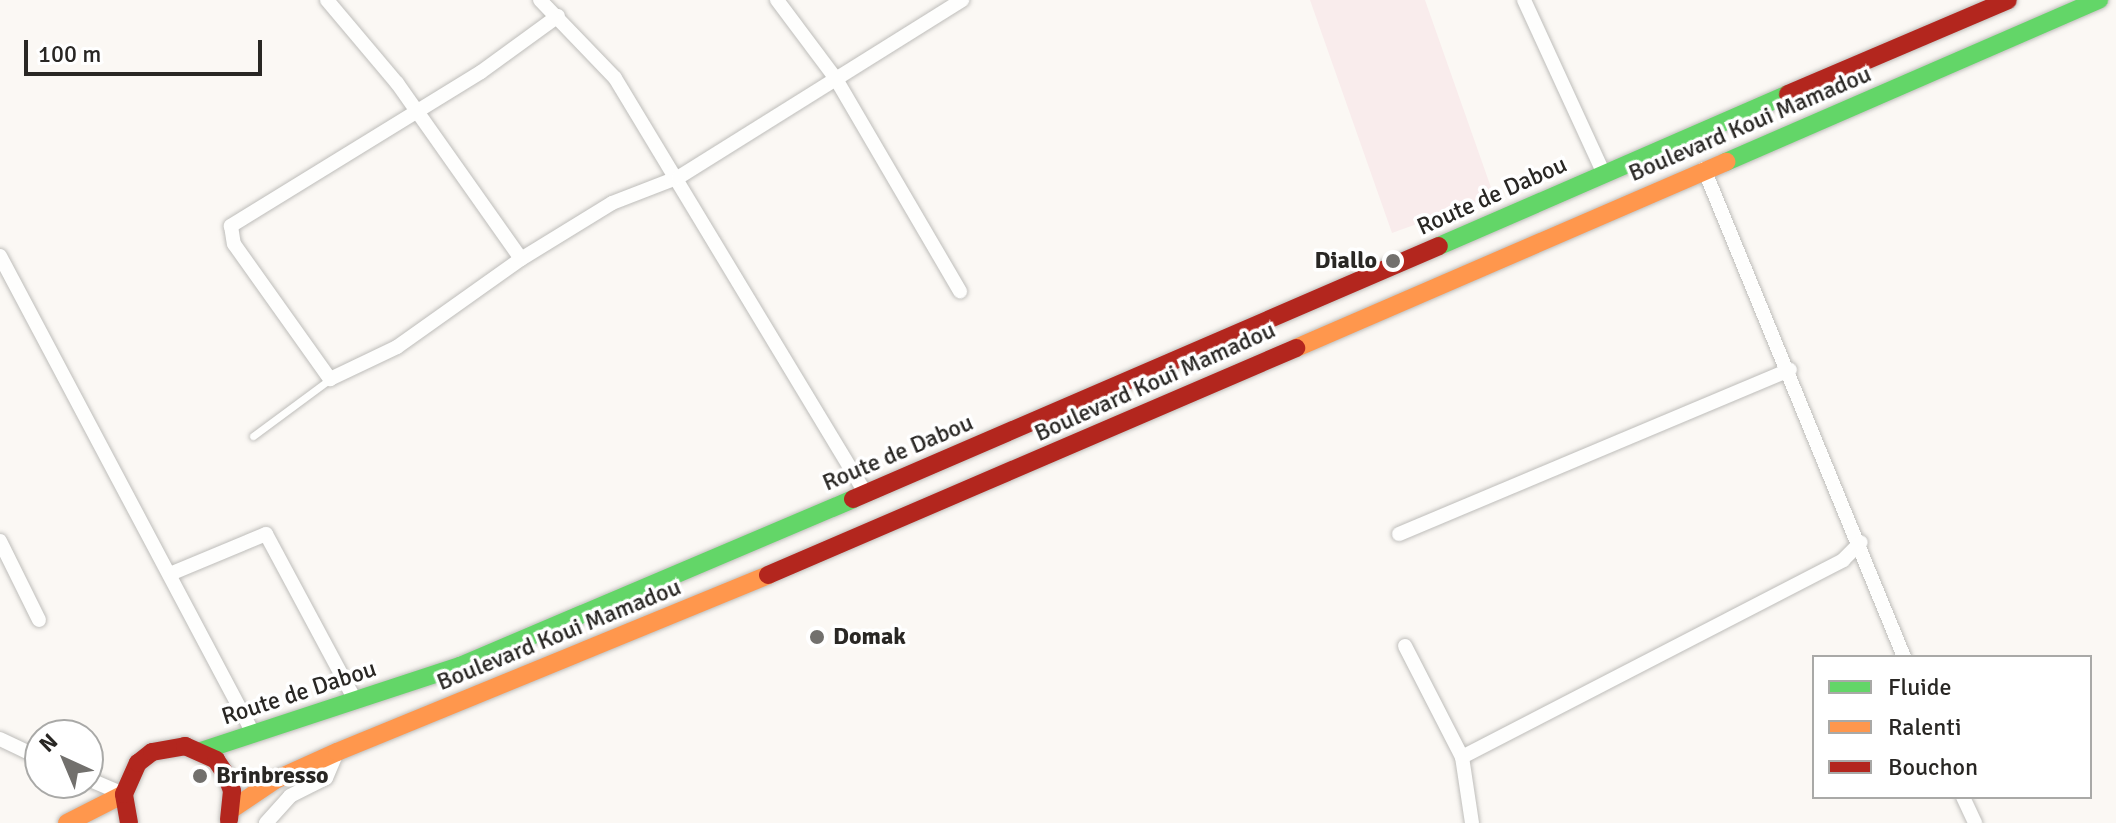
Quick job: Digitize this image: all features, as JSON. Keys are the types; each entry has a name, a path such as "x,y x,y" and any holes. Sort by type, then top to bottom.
{"main road":[{"name":"Boulevard Koui Mamadou","path":"1603,172 2008,0"},
{"name":"Boulevard Koui Mamadou","path":"230,816 275,780 337,752 887,526 2099,0"},
{"name":"Route de Dabou","path":"201,751 460,666 1286,315 1603,172"},
{"path":"129,823 124,794 133,770 152,752 176,746 201,751 226,775 230,816"},
{"path":"67,823 124,794"}],"street":[{"path":"327,0 397,83 415,114 521,259"},
{"path":"540,0 615,78 679,177 865,493"},
{"path":"777,0 836,79 960,291"},
{"path":"558,16 415,114 231,226 234,244 330,379 397,347 521,259 612,203 679,177 962,0"},
{"path":"1524,0 1603,172"},
{"path":"1704,169 1861,542 1903,655"},
{"path":"0,256 253,733"},
{"path":"1399,534 1790,370"},
{"path":"170,574 266,534 355,700"},
{"path":"0,541 5,564 39,620"},
{"path":"1462,757 1843,560 1861,542"},
{"path":"1405,646 1462,757 1472,823"},
{"path":"0,739 24,750"},
{"path":"266,823 290,796 326,778 337,752"},
{"path":"104,786 124,794"},
{"path":"1964,799 1975,823"}],"lane":[{"path":"253,436 330,379"}],"shaded area":[{"path":"1310,0 1425,0 1494,196 1392,233"}],"traffic: fast":[{"path":"1726,162 2099,0"},
{"path":"1439,246 1788,94"},
{"path":"201,751 460,666 853,499"}],"traffic: slow":[{"path":"1296,348 1726,162"},
{"path":"232,809 275,780 337,752 768,575"},
{"path":"67,823 124,794"}],"traffic: jam":[{"path":"1788,94 2008,0"},
{"path":"853,499 1439,246"},
{"path":"768,575 1296,348"},
{"path":"129,823 124,794 138,763 152,752 185,746 216,760 226,775 232,791 229,820"}],"place":[{"name":"Diallo","path":"1393,261"},
{"name":"Domak","path":"817,637"},
{"name":"Brinbresso","path":"200,776"}]}
